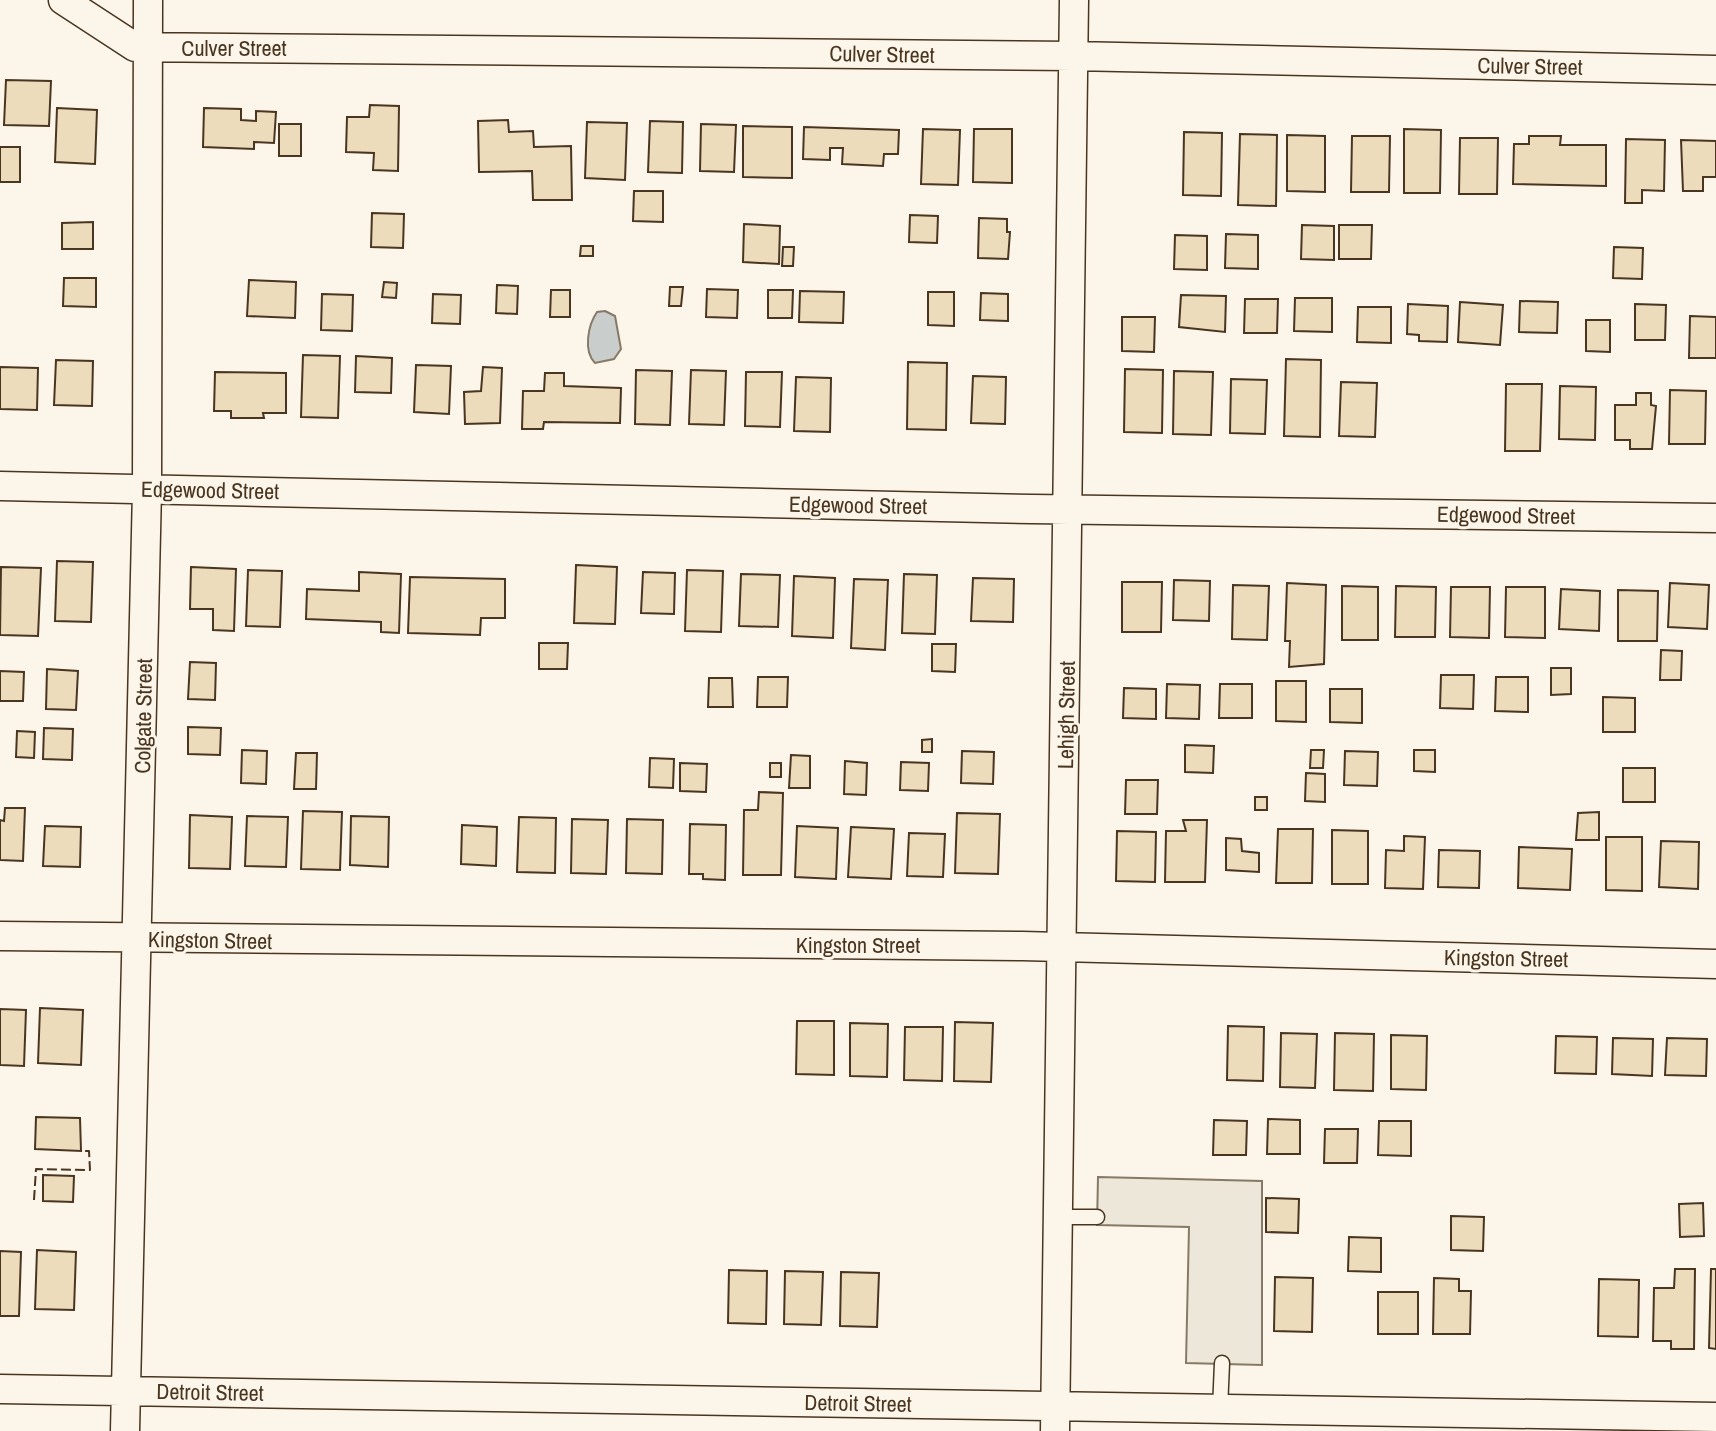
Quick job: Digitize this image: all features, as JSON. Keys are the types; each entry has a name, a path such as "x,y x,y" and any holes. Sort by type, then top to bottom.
{"street":[{"name":"Colgate Street","path":"125,1431 147,490 148,0"},
{"name":"Lehigh Street","path":"1055,1418 1064,947 1074,0"},
{"name":"Culver Street","path":"74,3 135,47 1072,56 1716,70"},
{"name":"Edgewood Street","path":"0,486 1068,509 1716,518"},
{"name":"Kingston Street","path":"0,936 1064,947 1716,964"},
{"name":"Detroit Street","path":"0,1389 1055,1418 1220,1409 1716,1417"}],"lane":[{"path":"1059,1217 1097,1217"},
{"path":"1220,1409 1222,1363"}],"shaded area":[{"path":"605,311 615,316 621,349 614,359 595,363 589,352 589,331 597,312"},
{"path":"1098,1177 1262,1181 1262,1365 1186,1363 1189,1227 1097,1225"}],"building":[{"path":"6,80 51,81 49,126 4,125"},
{"path":"370,105 399,106 398,171 373,170 374,153 346,152 347,117 369,117"},
{"path":"57,108 97,110 95,164 55,162"},
{"path":"204,108 241,109 241,120 256,121 256,111 276,112 274,143 254,142 254,149 203,147"},
{"path":"508,120 509,132 533,131 534,147 571,146 572,200 533,200 532,171 479,172 478,121"},
{"path":"650,121 683,122 682,173 648,172"},
{"path":"587,122 627,123 625,180 585,178"},
{"path":"279,124 301,124 301,156 279,156"},
{"path":"701,124 736,125 734,172 700,171"},
{"path":"743,126 792,127 792,178 743,177"},
{"path":"804,127 899,130 898,154 884,154 883,166 842,164 843,148 830,148 830,160 803,159"},
{"path":"923,129 960,130 958,185 921,184"},
{"path":"974,129 1012,129 1012,183 973,182"},
{"path":"1404,129 1441,130 1440,193 1404,193"},
{"path":"1184,132 1222,133 1221,196 1183,195"},
{"path":"1240,134 1277,135 1276,206 1238,205"},
{"path":"1287,135 1325,136 1325,192 1287,191"},
{"path":"1352,136 1390,136 1389,192 1351,192"},
{"path":"1529,136 1561,136 1560,145 1606,145 1606,186 1513,184 1514,144 1529,144"},
{"path":"1460,138 1498,138 1497,194 1459,194"},
{"path":"1626,139 1665,140 1664,191 1642,190 1642,203 1625,203"},
{"path":"1681,140 1716,141 1716,177 1703,177 1703,191 1683,191"},
{"path":"0,147 20,147 20,182 0,182"},
{"path":"634,191 663,191 663,222 633,221"},
{"path":"372,213 404,214 403,248 371,247"},
{"path":"910,215 938,216 937,243 909,242"},
{"path":"979,218 1007,219 1007,232 1010,232 1008,259 978,258"},
{"path":"93,222 93,249 62,249 62,223"},
{"path":"744,224 780,226 779,264 743,262"},
{"path":"1302,225 1334,226 1334,260 1301,259"},
{"path":"1339,225 1372,225 1371,259 1339,259"},
{"path":"1226,234 1258,235 1258,269 1225,268"},
{"path":"1175,235 1207,236 1207,270 1174,269"},
{"path":"581,246 593,246 593,256 580,256"},
{"path":"783,247 794,247 793,266 782,266"},
{"path":"1614,247 1643,248 1642,279 1613,278"},
{"path":"64,278 96,278 96,307 63,306"},
{"path":"249,280 296,282 295,318 247,316"},
{"path":"384,282 397,283 396,298 382,297"},
{"path":"497,285 518,286 517,314 496,313"},
{"path":"670,287 683,287 681,306 669,306"},
{"path":"707,289 738,290 737,318 706,317"},
{"path":"551,290 570,290 570,317 550,317"},
{"path":"768,290 793,290 792,318 768,318"},
{"path":"800,291 844,292 843,323 799,322"},
{"path":"928,292 954,292 954,326 928,325"},
{"path":"981,293 1008,294 1008,321 980,320"},
{"path":"322,294 353,295 352,331 321,330"},
{"path":"433,294 461,295 460,324 432,323"},
{"path":"1181,295 1226,296 1225,332 1179,327"},
{"path":"1295,298 1332,298 1332,332 1294,331"},
{"path":"1245,299 1278,299 1277,333 1244,333"},
{"path":"1520,301 1558,302 1557,333 1519,332"},
{"path":"1460,302 1503,305 1500,345 1458,342"},
{"path":"1408,304 1448,306 1447,342 1419,341 1419,335 1407,334"},
{"path":"1635,304 1666,305 1665,340 1635,340"},
{"path":"1358,307 1391,307 1391,343 1357,342"},
{"path":"1690,316 1716,317 1716,358 1689,358"},
{"path":"1122,317 1155,317 1154,352 1122,351"},
{"path":"1586,320 1610,320 1610,352 1586,351"},
{"path":"303,355 340,356 338,418 301,417"},
{"path":"356,356 392,358 391,393 355,392"},
{"path":"1286,359 1321,360 1320,437 1284,436"},
{"path":"56,360 93,361 92,406 54,405"},
{"path":"908,362 947,363 946,430 907,429"},
{"path":"416,365 451,366 449,414 414,412"},
{"path":"0,367 38,368 37,410 0,409"},
{"path":"483,367 502,368 500,423 465,424 464,392 481,391"},
{"path":"1125,369 1163,370 1162,433 1124,432"},
{"path":"636,370 672,371 670,425 635,424"},
{"path":"691,370 726,371 724,425 689,424"},
{"path":"1174,371 1213,372 1211,435 1173,434"},
{"path":"215,372 286,373 286,413 263,413 264,418 231,418 231,411 214,411"},
{"path":"746,372 782,372 780,427 745,426"},
{"path":"545,373 564,373 564,386 621,388 620,423 544,422 543,429 522,429 523,391 544,391"},
{"path":"973,376 1006,377 1005,424 971,423"},
{"path":"796,377 831,378 830,432 794,431"},
{"path":"1231,379 1267,380 1265,434 1230,433"},
{"path":"1341,382 1377,383 1375,437 1339,436"},
{"path":"1506,384 1542,384 1540,451 1505,451"},
{"path":"1560,386 1596,387 1595,440 1559,439"},
{"path":"1670,390 1706,391 1705,444 1669,444"},
{"path":"1636,393 1651,393 1651,405 1656,406 1652,449 1630,449 1630,440 1615,440 1615,405 1636,405"},
{"path":"57,561 93,562 91,622 55,621"},
{"path":"576,565 617,567 615,624 574,623"},
{"path":"1,567 41,568 38,636 0,635"},
{"path":"191,567 236,569 234,631 213,630 213,609 190,609"},
{"path":"248,570 282,571 280,627 246,626"},
{"path":"687,570 723,571 721,632 685,631"},
{"path":"359,572 401,574 399,633 381,632 381,622 306,619 307,589 359,591"},
{"path":"643,572 675,573 674,614 641,613"},
{"path":"741,574 780,575 778,627 739,626"},
{"path":"904,574 937,575 935,634 902,633"},
{"path":"794,576 835,578 833,638 792,636"},
{"path":"410,577 505,579 505,618 481,618 480,635 408,633"},
{"path":"973,578 1014,579 1013,622 971,621"},
{"path":"854,579 888,580 885,650 851,648"},
{"path":"1174,580 1210,581 1209,621 1173,620"},
{"path":"1122,582 1162,582 1161,632 1122,632"},
{"path":"1287,583 1326,585 1324,664 1289,667 1290,641 1285,641"},
{"path":"1670,583 1709,585 1707,629 1668,627"},
{"path":"1233,585 1269,586 1267,640 1232,639"},
{"path":"1342,586 1378,587 1378,640 1342,640"},
{"path":"1396,586 1436,587 1435,637 1395,637"},
{"path":"1451,587 1490,587 1489,638 1450,637"},
{"path":"1506,587 1545,587 1545,638 1505,637"},
{"path":"1561,589 1600,591 1599,631 1559,629"},
{"path":"1618,590 1658,591 1657,641 1618,641"},
{"path":"539,643 568,643 567,669 539,669"},
{"path":"932,644 956,644 955,672 932,671"},
{"path":"1661,650 1682,651 1681,680 1660,680"},
{"path":"190,662 216,663 215,700 188,699"},
{"path":"1551,668 1571,668 1571,694 1551,695"},
{"path":"47,669 78,671 76,710 46,709"},
{"path":"0,671 24,672 23,701 0,701"},
{"path":"1441,675 1474,675 1473,709 1440,708"},
{"path":"758,677 788,677 787,707 757,707"},
{"path":"1496,677 1528,677 1528,712 1495,711"},
{"path":"709,678 732,678 733,707 708,707"},
{"path":"1276,681 1306,681 1306,722 1276,721"},
{"path":"1167,684 1200,685 1199,719 1166,718"},
{"path":"1220,684 1252,684 1252,718 1219,718"},
{"path":"1124,688 1156,689 1156,719 1123,718"},
{"path":"1330,689 1362,689 1362,723 1330,722"},
{"path":"1603,697 1635,698 1635,732 1603,732"},
{"path":"188,727 221,728 220,755 188,754"},
{"path":"44,728 73,729 72,760 43,759"},
{"path":"17,731 35,732 34,758 16,757"},
{"path":"932,739 932,752 922,752 922,740"},
{"path":"1185,745 1214,746 1213,773 1185,772"},
{"path":"242,750 267,751 266,784 241,783"},
{"path":"1311,750 1324,750 1323,768 1310,768"},
{"path":"1414,750 1435,750 1435,772 1414,771"},
{"path":"962,751 994,752 993,784 961,783"},
{"path":"1345,751 1378,752 1377,786 1344,785"},
{"path":"296,753 317,753 316,789 294,789"},
{"path":"791,755 810,756 810,788 789,788"},
{"path":"650,758 674,759 673,788 649,787"},
{"path":"845,761 867,763 866,795 844,794"},
{"path":"901,762 929,763 928,791 900,790"},
{"path":"680,763 707,764 706,792 680,791"},
{"path":"770,763 781,763 781,777 770,777"},
{"path":"1623,768 1655,768 1655,802 1623,802"},
{"path":"1306,773 1325,774 1325,802 1305,801"},
{"path":"1126,780 1158,780 1157,814 1125,814"},
{"path":"759,792 783,793 781,875 743,875 744,810 758,810"},
{"path":"1255,797 1267,797 1267,810 1255,810"},
{"path":"5,808 25,808 23,861 0,860 0,820 4,821"},
{"path":"303,811 342,812 340,870 301,869"},
{"path":"1599,812 1599,840 1576,840 1578,813"},
{"path":"957,813 1000,814 998,874 955,873"},
{"path":"190,815 232,817 230,869 189,868"},
{"path":"247,816 288,817 286,867 245,866"},
{"path":"351,816 389,817 388,867 350,865"},
{"path":"519,817 556,818 555,873 517,872"},
{"path":"572,819 608,820 606,874 571,873"},
{"path":"627,819 663,820 662,874 626,873"},
{"path":"1183,820 1207,820 1205,882 1165,882 1166,831 1186,831"},
{"path":"690,824 726,825 725,880 703,879 703,874 689,874"},
{"path":"462,825 497,827 496,866 461,864"},
{"path":"45,826 81,827 80,867 43,866"},
{"path":"797,826 838,828 836,879 795,877"},
{"path":"851,827 894,829 891,879 848,877"},
{"path":"1278,829 1313,829 1312,883 1276,883"},
{"path":"1332,830 1368,831 1368,884 1332,884"},
{"path":"1117,831 1156,832 1155,882 1116,881"},
{"path":"909,833 945,834 943,877 907,876"},
{"path":"1404,836 1425,837 1423,889 1385,888 1386,850 1404,851"},
{"path":"1606,837 1642,837 1642,891 1606,890"},
{"path":"1226,838 1241,839 1242,851 1259,853 1259,872 1226,870"},
{"path":"1661,841 1699,842 1698,889 1659,887"},
{"path":"1519,847 1572,849 1570,890 1518,888"},
{"path":"1439,850 1480,851 1479,888 1438,887"},
{"path":"40,1008 83,1010 81,1065 38,1063"},
{"path":"0,1009 26,1010 24,1066 0,1065"},
{"path":"797,1021 834,1021 834,1075 796,1074"},
{"path":"955,1022 993,1023 991,1082 954,1081"},
{"path":"850,1023 888,1024 887,1077 850,1076"},
{"path":"1228,1026 1264,1027 1263,1081 1227,1080"},
{"path":"905,1027 943,1027 942,1081 904,1080"},
{"path":"1281,1033 1317,1034 1315,1088 1280,1087"},
{"path":"1335,1033 1374,1034 1373,1091 1334,1090"},
{"path":"1391,1035 1427,1036 1426,1090 1391,1089"},
{"path":"1556,1036 1597,1037 1596,1074 1555,1073"},
{"path":"1613,1038 1653,1039 1652,1076 1612,1074"},
{"path":"1667,1038 1707,1039 1706,1076 1665,1075"},
{"path":"36,1117 80,1118 81,1151 35,1149"},
{"path":"1268,1119 1300,1120 1300,1154 1267,1154"},
{"path":"1214,1120 1247,1121 1246,1155 1213,1155"},
{"path":"1379,1121 1411,1121 1411,1156 1378,1155"},
{"path":"1325,1129 1358,1129 1357,1163 1324,1163"},
{"path":"43,1175 74,1176 73,1202 43,1201"},
{"path":"1266,1198 1299,1199 1298,1233 1266,1232"},
{"path":"1703,1203 1704,1236 1680,1237 1679,1204"},
{"path":"1451,1216 1484,1217 1483,1251 1451,1250"},
{"path":"1349,1237 1381,1238 1381,1272 1348,1271"},
{"path":"37,1250 76,1252 74,1310 35,1309"},
{"path":"0,1251 21,1252 19,1316 0,1316"},
{"path":"1675,1269 1695,1269 1694,1349 1671,1349 1671,1341 1653,1341 1654,1288 1674,1288"},
{"path":"1711,1269 1716,1269 1716,1349 1709,1348"},
{"path":"729,1270 767,1271 766,1324 728,1323"},
{"path":"785,1271 823,1272 821,1325 784,1324"},
{"path":"841,1272 879,1273 877,1327 840,1326"},
{"path":"1275,1277 1313,1278 1312,1332 1274,1331"},
{"path":"1434,1278 1459,1279 1459,1291 1471,1291 1470,1334 1433,1334"},
{"path":"1599,1279 1639,1280 1638,1337 1598,1336"},
{"path":"1378,1292 1418,1292 1418,1334 1378,1334"}],"fence":[{"path":"34,1200 36,1169 90,1170 89,1151 81,1151"}]}
